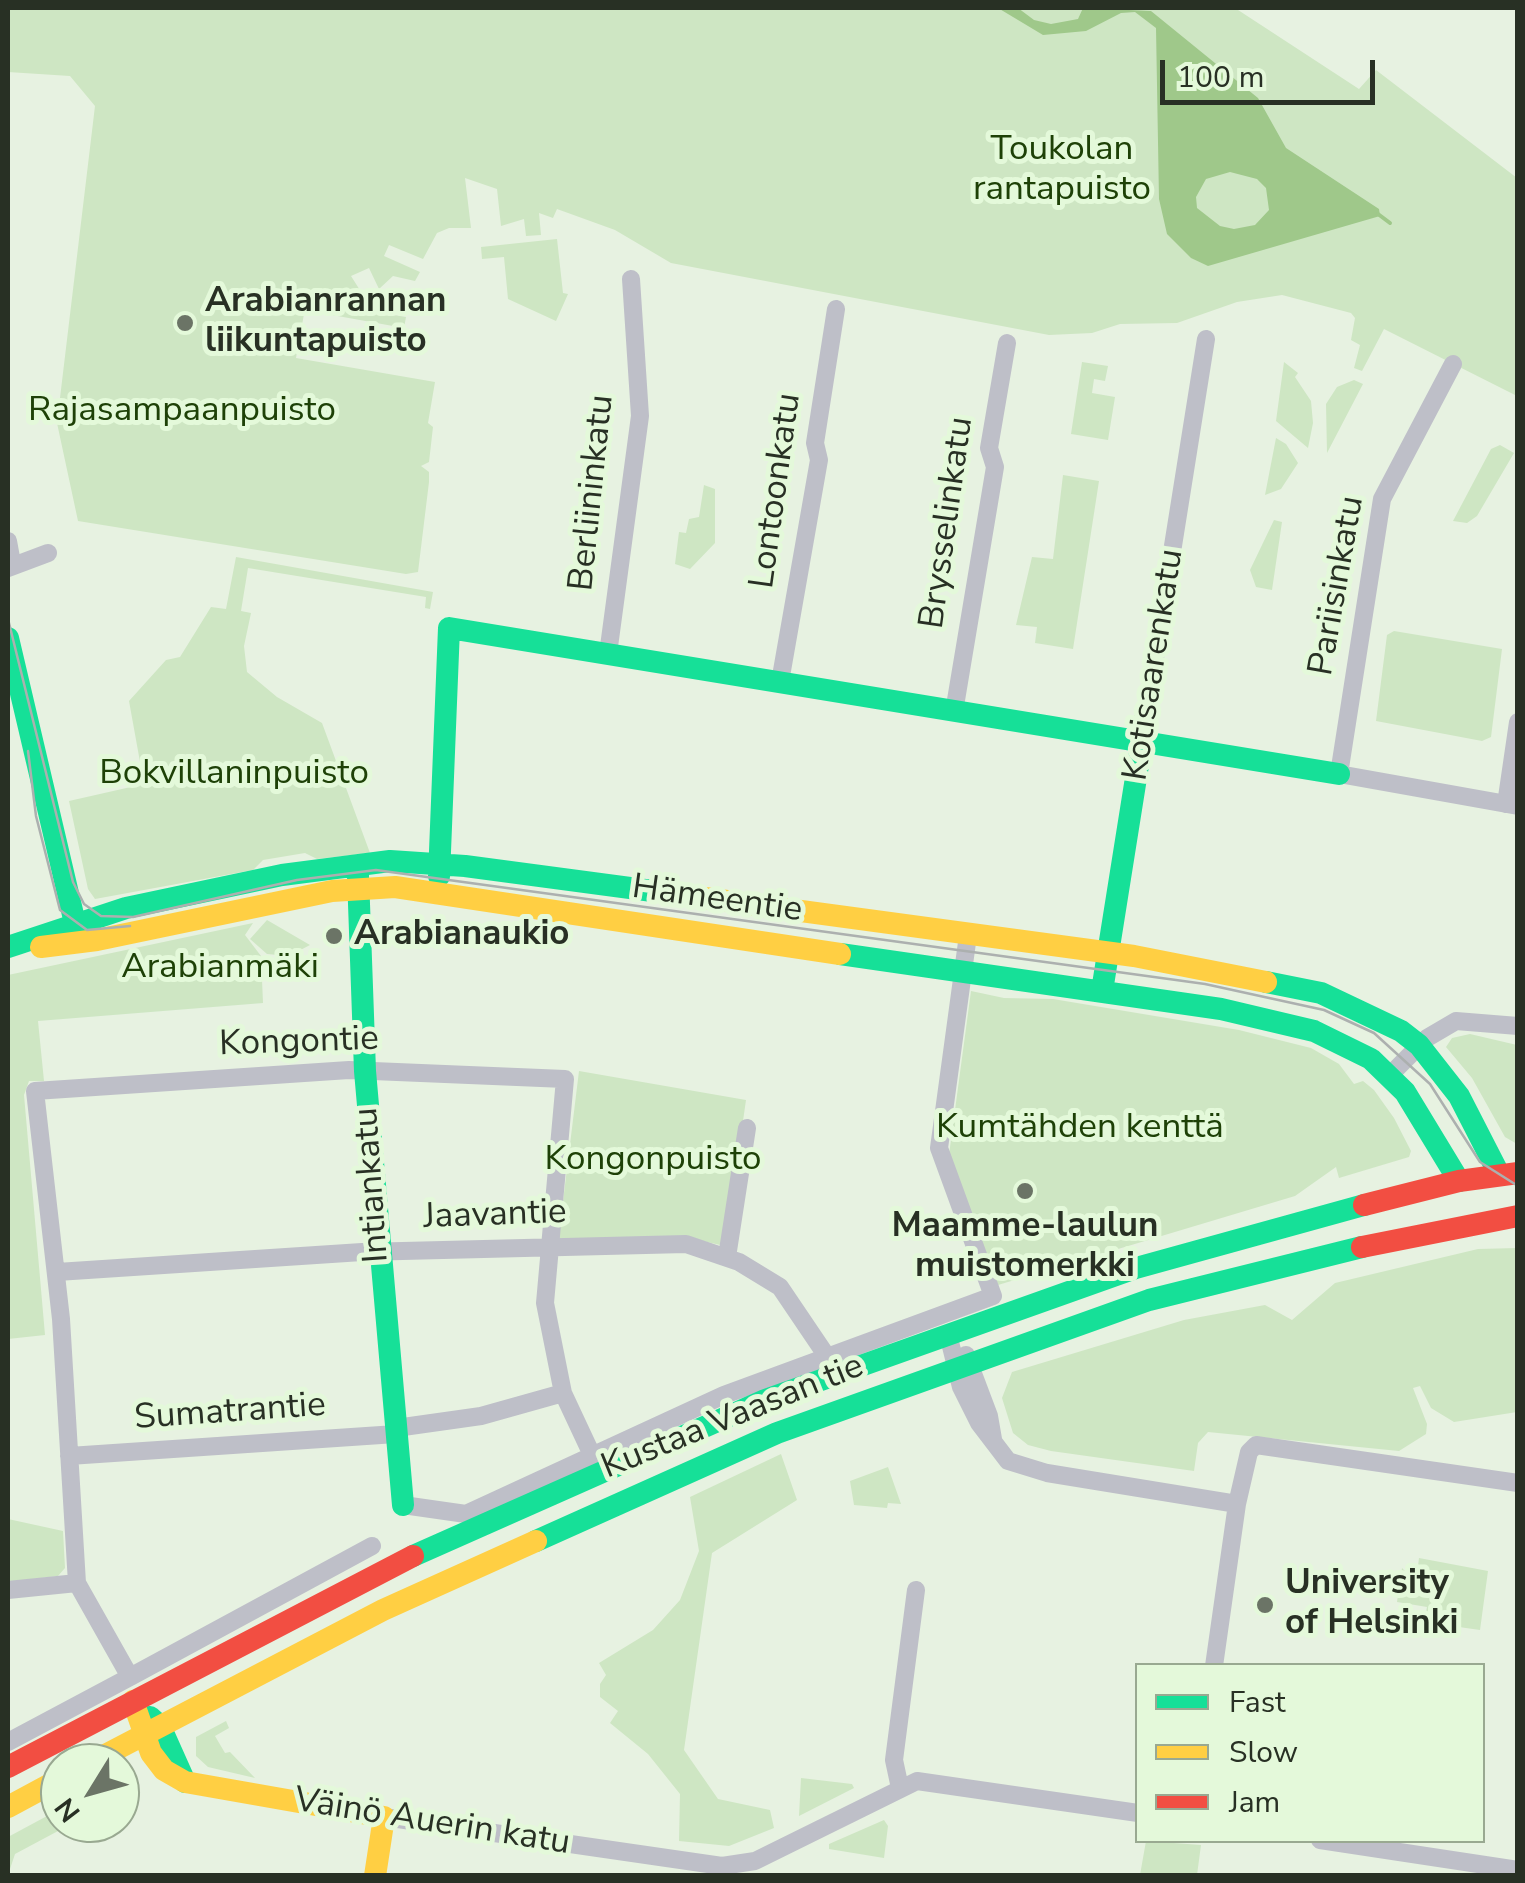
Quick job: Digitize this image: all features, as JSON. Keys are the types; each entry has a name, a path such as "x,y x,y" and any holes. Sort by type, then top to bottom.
{"main road":[{"path":"436,894 442,863 448,628 1339,774"},
{"path":"8,638 77,933"},
{"name":"Kotisaarenkatu","path":"1102,991 1146,715"},
{"name":"Hämeentie","path":"77,933 126,908 358,863 442,863 1106,952 1321,993 1349,1003 1418,1045 1459,1096 1508,1174"},
{"name":"Intiankatu","path":"358,863 365,1071 403,1505"},
{"name":"Hämeentie","path":"8,949 77,933 359,888 395,886 1221,1010 1347,1044 1390,1075 1459,1181 1482,1207"},
{"path":"1455,1225 1492,1199 1508,1174"},
{"name":"Kustaa Vaasan tie","path":"8,1767 133,1685 609,1467 765,1400 1217,1244 1459,1181 1508,1174"},
{"path":"1482,1207 1514,1216"},
{"path":"1455,1225 1514,1216"},
{"name":"Kustaa Vaasan tie","path":"128,1743 383,1610 777,1432 1149,1300 1455,1225"},
{"name":"Väinö Auerin katu","path":"133,1685 164,1770 185,1782 384,1817"},
{"path":"8,1808 40,1790"},
{"path":"375,1876 384,1817"}],"street":[{"name":"Berliininkatu","path":"608,654 640,416 631,279"},
{"name":"Lontoonkatu","path":"780,682 820,460 815,443 836,309"},
{"name":"Kotisaarenkatu","path":"1146,715 1206,339"},
{"name":"Brysselinkatu","path":"954,712 995,468 989,448 1006,343"},
{"name":"Pariisinkatu","path":"1339,774 1382,500 1453,364"},
{"path":"8,540 10,565 48,552"},
{"path":"1339,774 1512,805 1518,722"},
{"path":"964,971 968,935"},
{"name":"Kustaa Vaasan tie","path":"403,1505 466,1514 724,1394 993,1296 939,1148 964,971"},
{"path":"1390,1075 1418,1045 1456,1020 1518,1026"},
{"name":"Kongontie","path":"57,1272 35,1091 365,1071 565,1079 550,1247"},
{"path":"728,1257 747,1128"},
{"name":"Jaavantie","path":"57,1272 378,1252 686,1244 728,1257 780,1287 828,1358"},
{"path":"550,1247 546,1304 563,1393 592,1455"},
{"path":"57,1272 77,1583 133,1685"},
{"path":"948,1334 993,1440 1008,1461 1026,1469 1237,1504"},
{"name":"Sumatrantie","path":"69,1456 396,1431 481,1416 563,1393"},
{"path":"1214,1663 1237,1504 1249,1452 1261,1444 1518,1483"},
{"name":"Kustaa Vaasan tie","path":"8,1742 133,1685 372,1546"},
{"path":"8,1590 77,1583"},
{"path":"900,1788 894,1760 916,1590"},
{"name":"Väinö Auerin katu","path":"384,1817 740,1866 900,1788 927,1781 1135,1813"},
{"path":"1340,1843 1518,1870"}],"green space":[{"name":"Toukolan rantapuisto","path":"8,8 1235,8 1359,89 1376,70 1517,178 1517,396 1384,329 1362,371 1354,368 1360,345 1351,340 1355,318 1351,313 1282,295 1237,302 1177,323 1120,324 1092,333 1049,335 671,263 615,230 557,209 553,218 539,213 541,235 526,236 524,219 501,226 497,189 465,178 471,228 449,228 437,233 423,259 389,245 384,256 420,272 415,281 393,276 379,289 369,268 351,276 363,295 359,309 406,317 404,328 310,311 304,314 296,358 435,382 428,423 433,427 429,462 421,466 429,472 429,482 418,572 406,574 78,521 57,423 95,106 70,76 8,72"},
{"path":"557,239 563,293 568,294 556,321 508,299 504,257 482,259 481,247"},
{"path":"1082,362 1108,366 1105,381 1094,379 1092,393 1115,397 1108,440 1071,434"},
{"path":"1284,362 1298,373 1295,377 1311,401 1313,423 1308,448 1276,421"},
{"path":"1354,380 1363,384 1327,453 1326,404 1337,387"},
{"path":"1276,438 1286,444 1298,463 1281,489 1265,495"},
{"path":"1500,445 1514,453 1477,516 1467,523 1453,521 1491,449"},
{"path":"1063,475 1099,481 1073,649 1035,643 1037,627 1016,625 1032,557 1053,559"},
{"path":"704,485 715,489 715,543 690,569 675,564 679,532 686,533 689,519 699,517"},
{"path":"1274,520 1282,522 1272,590 1256,587 1250,570"},
{"name":"Bokvillaninpuisto","path":"236,557 433,592 430,609 425,608 426,597 248,568 241,611 251,613 244,646 247,672 277,697 322,723 370,853 317,859 305,853 263,860 253,870 95,899 88,889 69,801 144,784 129,701 166,660 180,657 211,607 226,609"},
{"path":"1394,631 1502,649 1491,737 1482,741 1376,721 1387,635"},
{"path":"267,920 310,945 289,956 267,954 250,939"},
{"name":"Arabianmäki","path":"253,923 245,935 261,956 263,1003 38,1021 44,1081 29,1081 24,1095 45,1335 8,1339 8,975"},
{"name":"Kumtähden kenttä","path":"971,991 1004,998 1053,999 1239,1030 1311,1048 1339,1064 1354,1084 1363,1081 1374,1090 1394,1118 1411,1151 1409,1157 1339,1178 1336,1167 1295,1196 998,1285 948,1162"},
{"path":"1470,1034 1517,1045 1517,1144 1505,1137 1472,1078 1446,1047 1452,1038"},
{"name":"Kongonpuisto","path":"579,1071 746,1100 725,1246 684,1237 558,1242"},
{"path":"1517,1248 1517,1412 1454,1422 1431,1408 1420,1386 1413,1388 1427,1424 1426,1434 1399,1451 1208,1432 1198,1443 1194,1471 1051,1451 1028,1445 1013,1433 1002,1398 1012,1372 1184,1320 1265,1305 1292,1320 1335,1283 1478,1249"},
{"path":"781,1454 797,1500 712,1553 684,1750 718,1799 770,1810 774,1828 729,1846 679,1841 680,1794 648,1754 610,1723 618,1711 600,1697 600,1684 606,1675 599,1663 653,1630 680,1600 699,1551 690,1497"},
{"path":"888,1467 901,1504 888,1503 887,1508 854,1505 850,1481"},
{"path":"8,1519 63,1531 65,1568 58,1576 8,1582"},
{"path":"1419,1558 1488,1571 1480,1630 1424,1622 1427,1607 1397,1602 1402,1568 1416,1582"},
{"path":"226,1721 229,1728 215,1736 225,1753 230,1752 255,1778 208,1767 196,1756 196,1737"},
{"path":"801,1778 852,1784 854,1788 799,1816"},
{"path":"40,1820 40,1841 15,1854 8,1875 8,1837"},
{"path":"884,1820 888,1826 884,1858 829,1849 829,1844"},
{"path":"1146,1843 1201,1845 1197,1875 1140,1875"}],"shaded area":[{"path":"998,8 1018,8 1034,20 1051,24 1078,19 1083,8 1151,11 1258,98 1286,148 1379,209 1380,216 1208,266 1191,258 1167,234 1159,199 1156,28 1135,12 1121,13 1086,31 1043,35","holes":["1230,172 1257,179 1266,188 1269,210 1255,225 1234,229 1220,226 1197,208 1196,197 1206,179"]}],"waterway":[{"path":"1378,214 1390,223"}],"tram line":[{"path":"8,619 73,882 84,904 101,916 133,917 297,880 376,870 1205,984 1324,1010 1374,1033 1430,1084 1480,1162 1518,1186"},
{"path":"28,751 36,816 60,910 87,930 130,926"}],"traffic: fast":[{"path":"439,876 449,628 1339,774"},
{"path":"8,638 78,936"},
{"path":"1102,991 1146,715"},
{"path":"8,947 126,908 282,875 390,861 465,866 690,896"},
{"path":"358,876 365,1071 403,1505"},
{"path":"840,954 1221,1009 1314,1031 1371,1059 1405,1092 1459,1181"},
{"path":"1266,982 1321,993 1401,1031 1419,1045 1459,1096 1499,1174"},
{"path":"413,1556 765,1400 1136,1268 1364,1205"},
{"path":"536,1541 777,1433 1149,1300 1362,1247"},
{"path":"150,1717 160,1726 185,1782"}],"traffic: slow":[{"path":"41,947 97,940 332,891 395,887 840,954"},
{"path":"690,896 1134,956 1266,982"},
{"path":"128,1743 383,1610 536,1541"},
{"path":"133,1701 151,1753 164,1770 185,1782 384,1817 375,1876"},
{"path":"8,1807 40,1790"}],"traffic: jam":[{"path":"1364,1205 1459,1181 1518,1173"},
{"path":"1362,1247 1518,1216"},
{"path":"8,1767 413,1556"}],"place":[{"name":"Arabianrannan liikuntapuisto","path":"185,323"},
{"name":"Arabianaukio","path":"334,936"},
{"name":"Maamme-laulun muistomerkki","path":"1025,1191"},
{"name":"University of Helsinki","path":"1265,1605"}],"park label":[{"name":"Rajasampaanpuisto","path":"182,412"}]}
